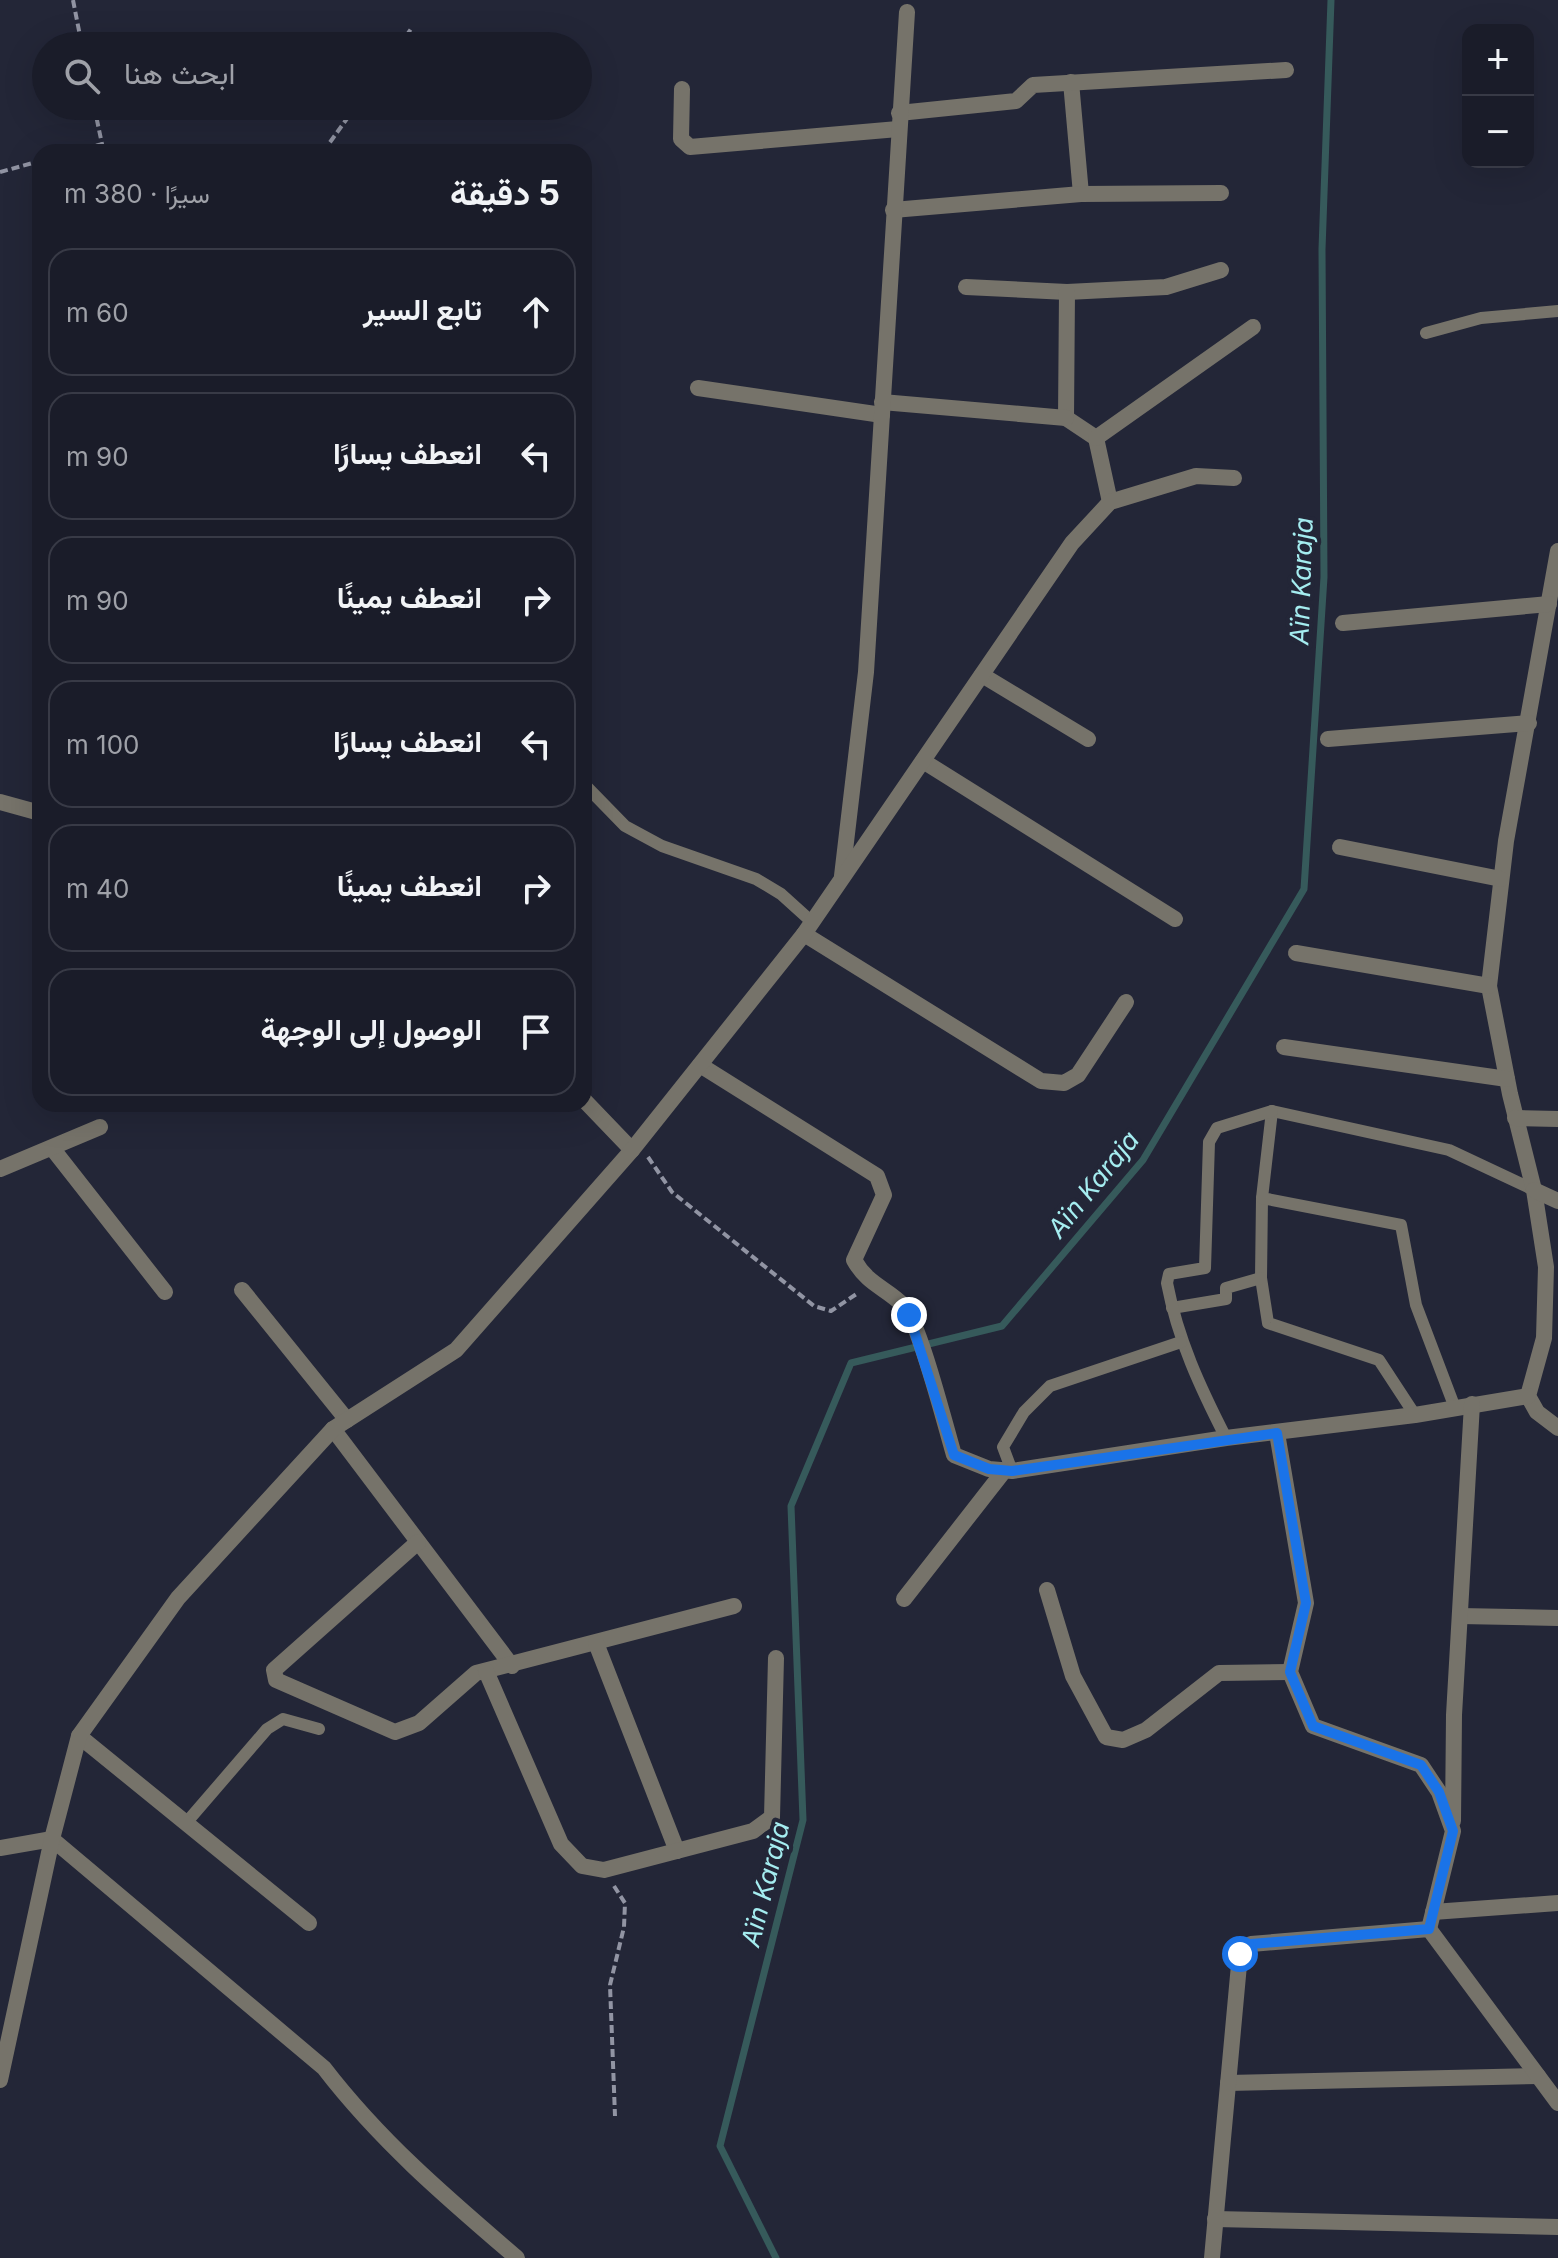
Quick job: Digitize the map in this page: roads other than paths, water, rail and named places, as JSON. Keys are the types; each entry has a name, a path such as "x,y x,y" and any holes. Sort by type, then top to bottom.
{"street":[{"path":"842,880 866,672 907,12"},
{"path":"682,89 681,139 690,147 898,121 1016,101 1033,85 1286,70"},
{"path":"1071,82 1081,194"},
{"path":"893,210 1081,194 1221,193"},
{"path":"966,287 1067,292 1166,287 1221,270"},
{"path":"1066,418 1067,292"},
{"path":"1096,438 1253,327"},
{"path":"698,388 882,408 1066,418 1096,438 1110,502"},
{"path":"0,2080 52,1839 79,1736 178,1598 340,1424 456,1350 635,1146 808,928 1072,543 1110,502 1196,476 1234,478"},
{"path":"1558,551 1501,879 1489,986 1515,1118 1534,1190 1546,1267 1544,1338 1528,1396 1537,1412 1558,1428"},
{"path":"1343,623 1549,604"},
{"path":"982,675 1088,739"},
{"path":"1328,739 1529,723"},
{"path":"923,761 1175,919"},
{"path":"0,802 32,811"},
{"path":"1340,847 1501,879"},
{"path":"808,928 1041,1081 1064,1083 1078,1075 1126,1002"},
{"path":"1296,953 1489,986"},
{"path":"1284,1047 1507,1079"},
{"path":"700,1065 877,1176 884,1195 854,1260 864,1277 905,1307 926,1360 954,1455 989,1469 1008,1471 1226,1438 1415,1415 1528,1396"},
{"path":"592,1107 635,1146"},
{"path":"1515,1118 1558,1119"},
{"path":"0,1169 100,1127"},
{"path":"52,1148 165,1292"},
{"path":"1534,1190 1558,1201"},
{"path":"242,1290 340,1424 418,1542 512,1666"},
{"path":"1464,1406 1453,1831 1431,1921 1558,2103"},
{"path":"1277,1433 1306,1603 1290,1672 1313,1726 1421,1765 1439,1792 1453,1831"},
{"path":"904,1599 1008,1471"},
{"path":"418,1542 274,1670 276,1680 395,1732 419,1723 476,1673 734,1606"},
{"path":"1047,1590 1073,1676 1106,1737 1123,1740 1146,1730 1219,1673 1290,1672"},
{"path":"1460,1616 1558,1618"},
{"path":"596,1643 677,1851"},
{"path":"486,1671 561,1844 582,1866 604,1870 753,1831 772,1817 776,1658"},
{"path":"79,1736 309,1923"},
{"path":"0,1848 52,1839 324,2068 357,2111 412,2168 517,2258"},
{"path":"1212,2258 1240,1954 1244,1949 1251,1944 1558,1903"},
{"path":"1228,2083 1538,2076"},
{"path":"1215,2219 1558,2227"}],"lane":[{"path":"1426,333 1481,318 1558,311"},
{"path":"592,792 625,826 662,846 756,879 781,894 808,928"},
{"path":"1226,1438 1197,1384 1181,1342 1167,1283 1169,1274 1205,1268 1209,1142 1217,1128 1272,1111 1449,1150 1534,1190"},
{"path":"1272,1111 1262,1198 1261,1278 1268,1323 1379,1360 1415,1415"},
{"path":"1262,1198 1401,1225 1416,1305 1464,1406"},
{"path":"1172,1308 1226,1299 1226,1288 1261,1278"},
{"path":"1008,1471 1003,1447 1024,1412 1050,1386 1181,1342"},
{"path":"186,1823 267,1729 283,1719 319,1729"}],"waterway":[{"name":"Aïn Karaja","path":"776,2258 720,2146 803,1820 791,1506 851,1363 1002,1326 1143,1160 1304,889 1324,577 1322,249 1331,0"}]}
